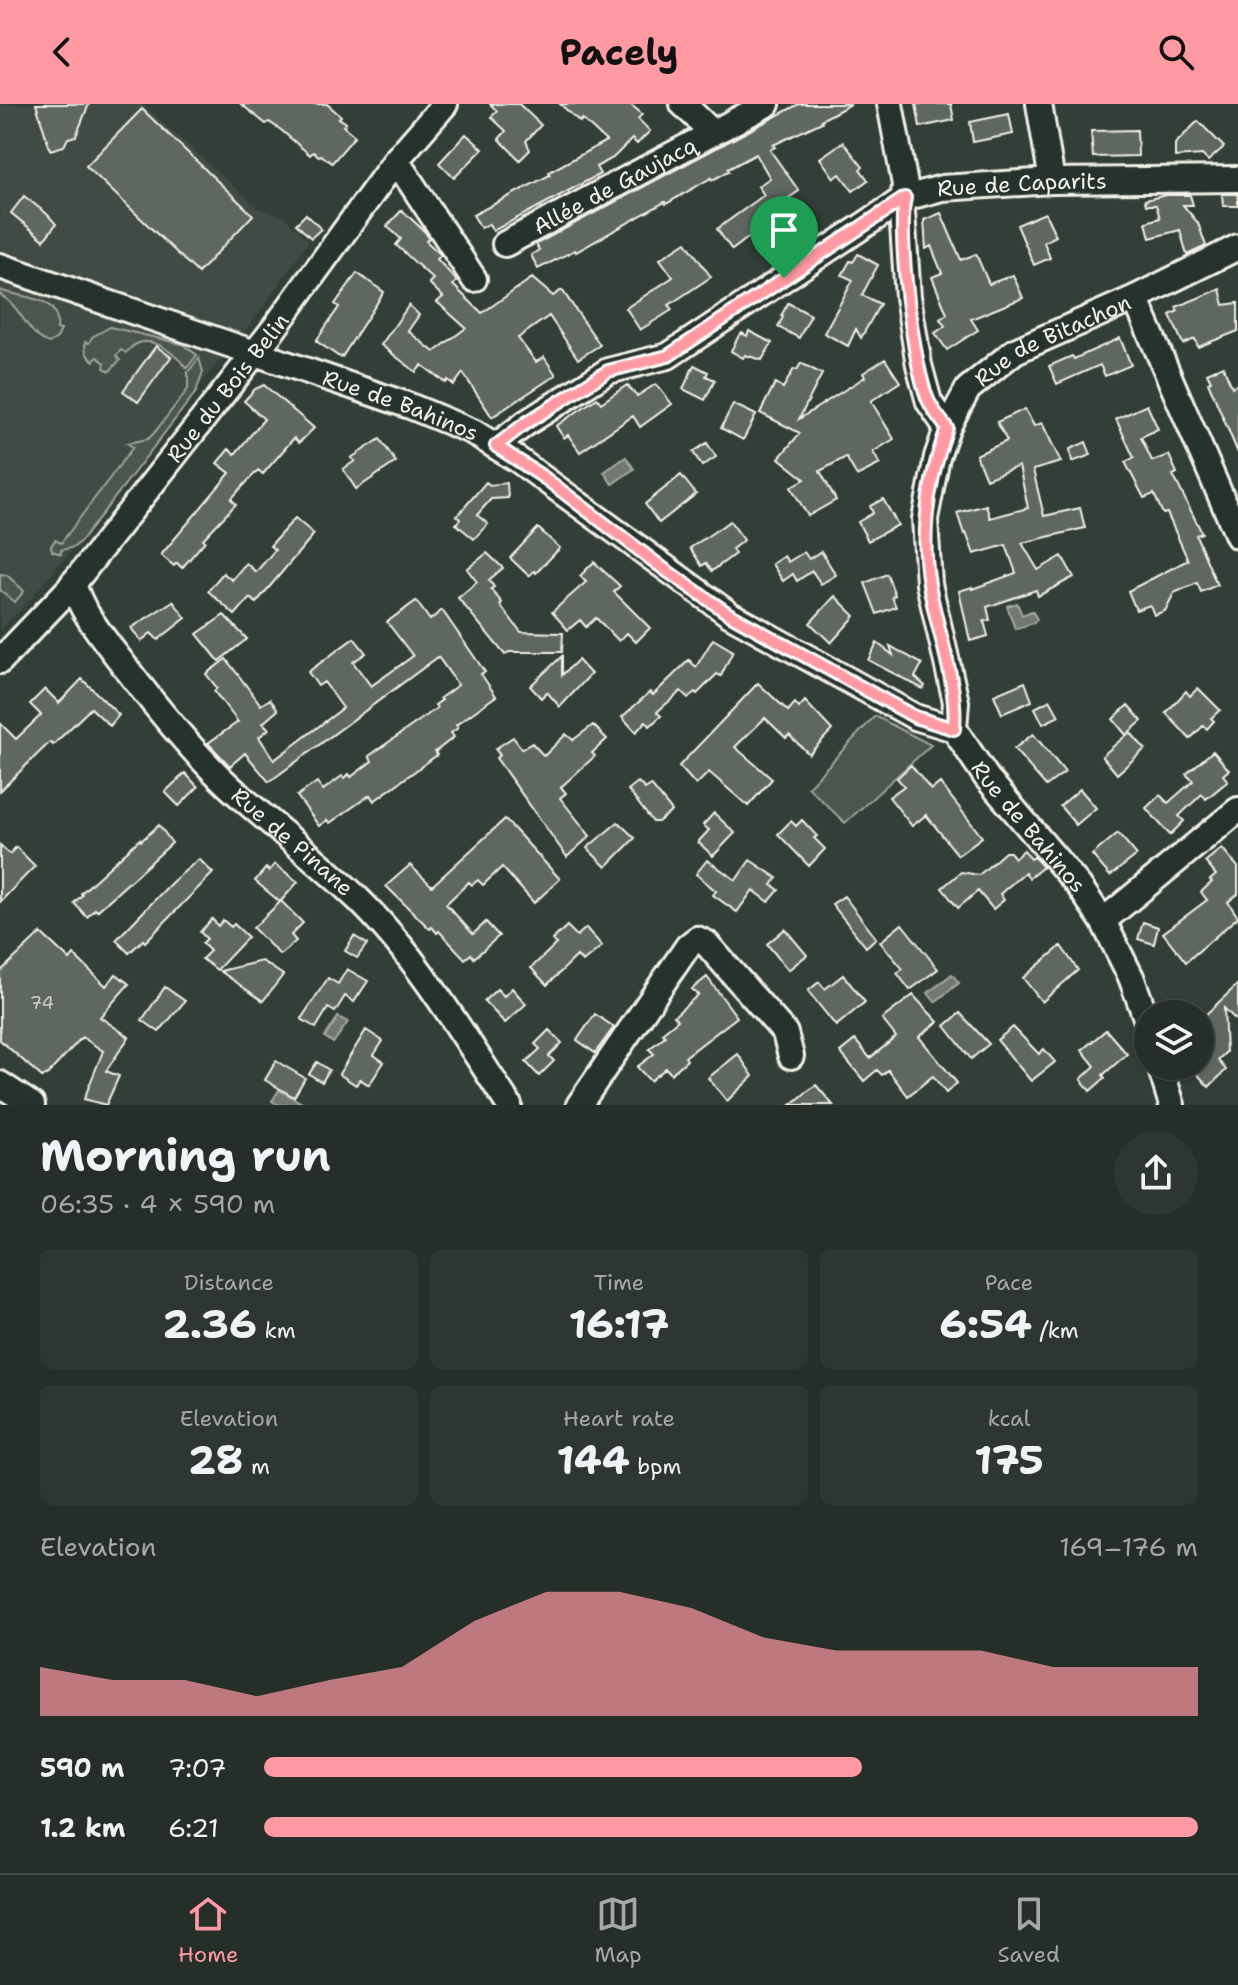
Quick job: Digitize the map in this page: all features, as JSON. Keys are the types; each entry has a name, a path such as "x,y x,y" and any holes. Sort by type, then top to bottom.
{"street":[{"name":"Rue du Bois Belin","path":"0,661 73,583 255,353 396,160 445,104"},
{"path":"683,104 713,133"},
{"name":"Allée de Gaujacq","path":"505,244 767,104"},
{"path":"890,104 905,185 902,212 908,297 919,365 929,402 947,428"},
{"path":"1039,104 1052,181"},
{"path":"396,160 474,279"},
{"name":"Rue de Caparits","path":"496,446 526,423 608,371 668,356 905,198 942,188 1052,181 1238,179"},
{"name":"Rue de Bitachon","path":"954,729 956,702 929,584 925,519 937,457 947,428 968,389 1015,351 1135,298 1238,247"},
{"name":"Rue de Bahinos","path":"0,266 410,406 473,432 546,479 729,614 915,717 954,729 987,778 1079,886 1103,921 1140,1000"},
{"path":"1135,298 1238,536"},
{"name":"Rue de Pinane","path":"73,583 78,601 98,630 199,756 358,900 394,938 509,1105"},
{"path":"1103,921 1238,810"},
{"path":"579,1105 688,946 697,939 706,943 785,1033 791,1056"},
{"path":"1164,1080 1172,1105"},
{"path":"0,1087 2,1105"},
{"path":"0,1087 32,1105"}],"shaded area":[{"path":"0,104 142,104 258,208 284,217 309,241 251,324 86,533 0,630"},
{"path":"0,290 38,300 53,309 57,329 61,330 57,338 49,343 35,334 0,295"},
{"path":"110,327 182,344 197,355 187,368 158,344 141,342 126,353 121,350 116,356 120,360 110,371 97,357 94,361 89,357 85,342 89,343 92,337"},
{"path":"199,358 203,372 196,392 82,540 74,547 61,550 61,554 52,551 55,540 61,543 133,447 127,443 148,439 188,389 188,372"},
{"path":"626,457 634,469 612,484 604,472"},
{"path":"0,574 7,575 24,591 15,602 0,590"},
{"path":"1017,603 1022,615 1032,611 1037,619 1034,623 1015,629 1007,606"},
{"path":"875,716 931,745 845,823 808,787"},
{"path":"952,974 959,983 935,1002 928,993"},
{"path":"338,1017 348,1022 333,1043 325,1037"},
{"path":"279,1090 301,1105 279,1105 272,1101"}],"building":[{"path":"36,104 89,104 76,136 68,138 64,146 50,150"},
{"path":"241,104 327,104 341,116 339,118 346,123 343,126 355,136 332,163 313,152 310,155 281,130 269,122 266,124"},
{"path":"490,104 519,104 541,125 526,141 530,150 520,160 499,139 506,131 491,117 497,111"},
{"path":"560,104 630,104 642,114 638,119 650,131 637,144 632,139 613,158 596,167 600,174 493,231 489,224 481,228 473,215 550,175 549,172 606,141"},
{"path":"799,104 851,104 822,122 773,145 775,147 770,150 799,191 756,220 761,228 732,250 717,229 764,195 758,186 770,178 756,154 576,252 538,269 531,255 539,250 536,244"},
{"path":"916,104 951,104 954,120 920,127"},
{"path":"142,109 253,215 198,273 86,166"},
{"path":"1009,114 1013,134 973,142 970,122"},
{"path":"1198,121 1224,147 1208,161 1202,155 1175,157 1175,144"},
{"path":"1137,130 1138,156 1093,157 1091,131"},
{"path":"466,134 483,149 454,178 439,163"},
{"path":"843,142 863,167 860,169 868,180 853,191 840,174 834,178 820,158"},
{"path":"1222,194 1238,194 1238,206 1223,206"},
{"path":"1166,195 1190,195 1193,205 1183,205 1198,223 1206,246 1187,255 1180,230 1150,238 1146,222 1160,218 1156,205 1146,205 1145,200"},
{"path":"24,196 56,224 44,240 11,213"},
{"path":"402,210 425,232 429,238 426,241 441,255 437,259 457,281 453,285 482,313 532,278 553,296 562,290 600,345 578,359 549,316 518,338 536,362 544,357 556,375 492,417 463,373 454,385 448,380 446,383 422,365 416,372 381,345 409,305 419,315 408,331 434,352 466,328 437,302 443,297 429,283 433,279 396,245 401,239 387,226"},
{"path":"941,213 961,260 976,254 989,284 1013,275 1023,298 971,319 978,330 947,350 935,333 945,326 940,319 947,314 932,277 942,273 931,246 926,249 924,220"},
{"path":"1045,213 1056,236 1044,242 1050,258 1034,265 1017,225"},
{"path":"306,214 321,229 311,238 296,224"},
{"path":"686,242 711,277 669,305 672,310 640,330 626,308 673,277 660,259"},
{"path":"858,254 878,265 862,295 880,304 861,338 856,329 848,346 824,333 853,280 842,275"},
{"path":"357,273 384,292 342,357 316,341 339,307 335,304"},
{"path":"1220,289 1224,305 1238,303 1238,331 1198,347 1195,339 1183,344 1170,315 1178,311 1176,307"},
{"path":"788,303 811,315 799,338 778,327"},
{"path":"749,331 772,343 762,360 745,355 743,358 731,351 738,337 742,333 747,336"},
{"path":"1120,338 1131,365 1105,376 1100,365 1057,384 1049,366 1072,356 1074,359"},
{"path":"156,346 171,357 138,402 123,391"},
{"path":"885,359 900,382 871,401 894,439 873,452 880,464 857,476 846,457 820,471 836,500 808,516 791,487 805,479 779,458 800,433 760,413 775,383 783,388 801,363 822,374 799,419 865,377 863,373"},
{"path":"694,365 708,372 706,376 715,380 705,400 683,389"},
{"path":"1223,366 1232,387 1238,384 1238,453 1208,382 1211,381 1207,373"},
{"path":"656,384 672,404 640,427 633,416 580,452 568,435 564,438 556,426 597,398 601,403 627,385 637,396"},
{"path":"264,385 314,428 299,443 294,438 263,474 258,470 231,499 236,504 203,539 205,541 182,568 177,563 174,566 161,555 230,473 217,463 229,449 235,454 264,419 244,401 255,389"},
{"path":"733,404 756,415 743,440 721,428"},
{"path":"1147,405 1158,429 1141,437 1152,461 1169,455 1177,473 1173,475 1202,533 1196,535 1217,585 1201,592 1197,583 1174,593 1165,611 1154,615 1150,605 1136,610 1128,591 1188,560 1167,513 1163,514 1154,494 1144,498 1125,462 1134,458 1116,419"},
{"path":"1025,409 1034,426 1042,423 1061,462 1033,470 1044,516 1080,508 1085,528 1022,543 1038,570 1062,556 1074,577 1038,596 1036,590 987,607 990,620 984,621 988,636 970,641 959,591 1016,573 1006,545 974,554 957,513 986,505 990,518 1028,508 1019,466 986,479 976,455 1007,441 997,422"},
{"path":"380,439 396,462 356,489 343,469 355,461 351,458"},
{"path":"1086,442 1091,455 1072,462 1070,449"},
{"path":"707,443 716,457 702,466 693,452"},
{"path":"681,475 696,494 659,523 645,504"},
{"path":"486,482 490,485 507,483 508,498 491,499 477,515 488,524 474,539 456,524 460,519 457,516"},
{"path":"883,499 898,525 868,541 858,522 873,513 870,506"},
{"path":"295,518 314,534 256,603 250,598 235,615 208,591 223,573 232,580 246,563 256,572 275,550 270,546"},
{"path":"730,521 744,540 732,549 735,554 712,571 706,563 702,566 690,548"},
{"path":"538,528 560,548 536,573 534,571 529,576 510,558"},
{"path":"821,551 836,575 821,584 812,571 797,581 793,574 783,581 772,564 784,556 788,562 804,552 809,559"},
{"path":"487,553 503,568 489,580 494,587 491,589 502,603 500,605 521,632 563,633 562,652 509,652 505,655 458,598 477,582 467,569"},
{"path":"594,562 620,586 614,592 650,628 636,642 627,633 619,641 596,618 586,627 580,620 568,630 552,612 586,582 580,576"},
{"path":"887,574 896,607 877,614 865,583"},
{"path":"835,596 855,616 831,643 810,623"},
{"path":"173,601 186,618 158,640 151,633 141,641 131,628"},
{"path":"416,601 430,620 442,610 485,672 481,674 496,696 456,725 458,728 451,733 454,737 435,752 437,755 374,801 370,795 330,823 327,820 319,826 297,796 317,782 323,790 342,776 344,778 349,774 351,777 372,761 369,756 437,708 435,705 442,700 440,698 458,685 438,657 269,782 245,753 230,766 208,743 238,722 214,691 217,688 206,674 226,659 261,705 270,699 278,710 263,723 269,729 259,737 274,760 343,708 324,682 318,686 308,672 354,638 366,653 353,662 371,686 413,656 387,622"},
{"path":"224,615 247,639 219,661 197,634"},
{"path":"713,639 733,651 721,676 717,674 697,694 695,692 688,698 681,691 657,712 661,716 650,726 646,721 636,732 622,717 650,692 653,695 689,660 696,667"},
{"path":"877,643 893,655 890,646 922,664 915,677 925,686 923,689 868,660"},
{"path":"562,656 562,675 578,660 591,674 560,707 547,692 541,698 530,686"},
{"path":"82,679 119,715 110,726 91,708 53,745 50,742 0,791 0,723 16,739 41,715 30,704 45,689 59,703"},
{"path":"1025,682 1032,701 1002,714 994,695"},
{"path":"758,683 788,711 795,703 799,708 805,701 832,730 809,754 765,718 735,747 772,779 748,806 709,772 696,785 679,766"},
{"path":"1198,688 1220,710 1211,718 1214,721 1207,729 1203,726 1190,739 1166,713 1186,691 1190,696"},
{"path":"1050,700 1059,716 1043,724 1035,708"},
{"path":"1128,705 1142,721 1126,735 1113,719"},
{"path":"593,725 607,739 592,753 595,756 561,787 566,793 560,798 590,836 567,857 496,758 500,755 495,749 513,737 522,749 532,743 544,756 566,734 573,740"},
{"path":"1130,732 1145,749 1117,774 1102,756"},
{"path":"1033,734 1065,772 1046,786 1014,749"},
{"path":"1213,751 1229,770 1223,775 1228,781 1206,799 1202,794 1179,816 1184,821 1170,835 1146,808 1160,795 1168,803 1193,781 1186,774"},
{"path":"911,765 931,790 940,783 982,837 958,855 926,815 912,826 889,797 904,786 897,778"},
{"path":"185,773 198,787 179,806 165,792"},
{"path":"638,782 645,789 651,785 672,811 658,822 653,822 628,790"},
{"path":"1080,789 1096,808 1076,825 1060,806"},
{"path":"714,813 735,833 713,856 698,842 709,830 703,825"},
{"path":"505,819 560,879 534,903 502,867 483,885 478,880 472,885 469,882 446,904 473,934 486,922 499,936 474,958 471,954 465,959 439,931 430,929 386,886 410,865 432,886"},
{"path":"802,820 825,849 809,866 778,834 791,821 796,826"},
{"path":"618,822 635,838 606,867 587,848"},
{"path":"159,825 172,843 87,917 74,903 81,893"},
{"path":"1118,833 1137,855 1110,876 1092,855"},
{"path":"0,845 10,854 16,847 35,866 0,902"},
{"path":"1222,848 1238,867 1238,894 1228,902 1238,917 1186,962 1163,933 1207,900 1201,892 1216,875 1205,862"},
{"path":"1024,850 1043,867 1029,878 1025,872 1000,894 1004,900 993,909 978,891 958,908 942,888 961,872 979,875 1005,852 1010,852 1015,858"},
{"path":"199,859 213,873 145,942 143,940 129,953 116,940"},
{"path":"707,860 736,880 750,860 777,878 772,885 779,890 769,902 753,890 737,912 713,895 716,891 696,874"},
{"path":"275,864 298,882 281,901 303,923 291,935 296,941 280,955 253,928 280,902 255,881 266,868 269,871"},
{"path":"844,896 876,938 866,947 832,904"},
{"path":"212,919 218,926 223,920 231,927 234,924 248,937 217,970 202,959 210,951 202,943 207,939 200,932"},
{"path":"1143,922 1158,927 1154,944 1138,939"},
{"path":"902,924 938,969 910,990 897,973 903,969 880,942"},
{"path":"567,926 577,936 586,928 602,946 583,962 577,956 547,985 531,968 556,944 552,940"},
{"path":"785,929 807,955 788,970 767,944"},
{"path":"41,933 70,960 74,955 106,986 116,974 129,984 100,1017 129,1037 106,1071 119,1076 106,1105 84,1099 103,1051 82,1037 42,1077 0,1040 0,972"},
{"path":"354,936 367,944 357,958 345,951"},
{"path":"1061,946 1078,970 1042,1002 1023,978"},
{"path":"262,961 283,975 263,1001 220,971"},
{"path":"347,969 368,981 354,1002 345,996 335,1012 328,1008 316,1028 301,1019 328,978 338,984"},
{"path":"843,975 865,1002 836,1026 808,991 819,982 825,989"},
{"path":"707,977 737,1017 685,1057 687,1060 671,1074 666,1068 650,1081 637,1067 654,1054 649,1049 678,1020 674,1016 698,995 692,989"},
{"path":"1238,984 1238,1022 1224,1008 1226,1052 1218,1060 1226,1070 1209,1087 1203,1080 1214,1080 1214,1007"},
{"path":"165,987 185,1001 159,1032 142,1020"},
{"path":"512,988 526,1004 505,1023 484,1001 497,989 504,996"},
{"path":"913,995 938,1022 919,1037 957,1083 946,1093 933,1076 908,1096 888,1070 882,1075 877,1070 864,1081 840,1052 855,1040 870,1058 896,1037 882,1019"},
{"path":"960,1013 989,1044 971,1059 945,1026"},
{"path":"595,1014 614,1027 595,1053 577,1040"},
{"path":"1013,1027 1039,1054 1044,1049 1055,1062 1031,1081 997,1040"},
{"path":"366,1030 383,1041 374,1055 384,1062 369,1085 360,1079 356,1085 339,1074"},
{"path":"549,1030 562,1043 549,1056 554,1061 539,1076 526,1062 540,1049 535,1044"},
{"path":"1106,1030 1127,1054 1090,1091 1081,1079 1095,1066 1082,1050"},
{"path":"738,1054 753,1076 727,1101 708,1078"},
{"path":"276,1061 305,1078 294,1097 265,1080"},
{"path":"317,1062 329,1070 322,1082 309,1074"},
{"path":"816,1085 833,1105 791,1105 808,1091"}],"route":[{"path":"905,198 902,212 908,297 919,365 929,402 947,428 937,457 925,519 929,584 956,702 954,729 915,717 729,614 546,479 496,446 526,423 608,371 668,356 784,278 905,198"}]}
